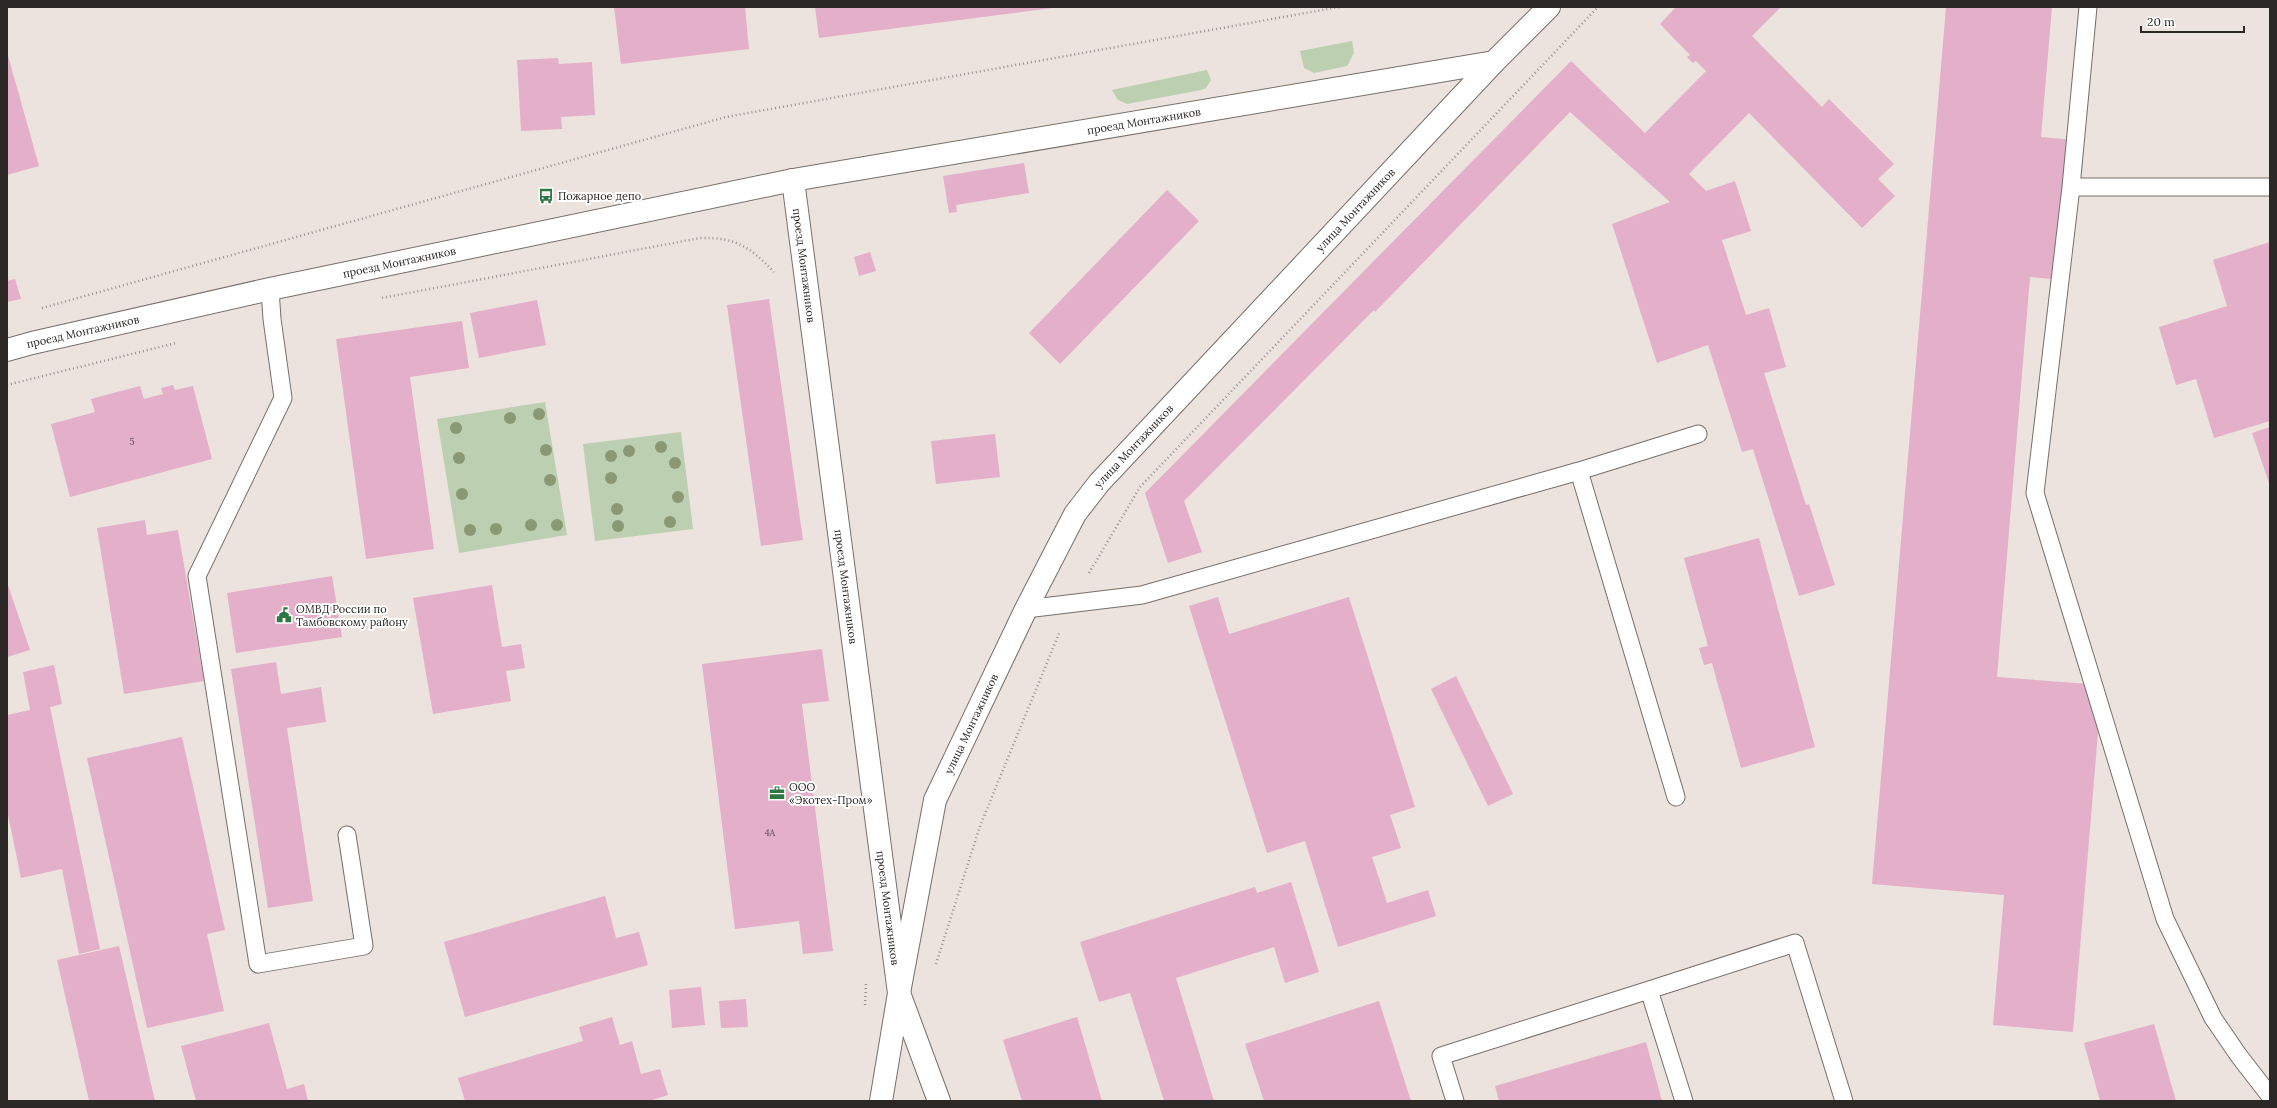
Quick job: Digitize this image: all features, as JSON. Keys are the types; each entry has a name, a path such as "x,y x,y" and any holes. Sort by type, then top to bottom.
{"street":[{"name":"улица Монтажников","path":"881,1101 899,992 935,800 1026,609 1075,514 1099,483 1494,62 1549,7"},
{"name":"проезд Монтажников","path":"7,350 32,343 270,290 793,180 1494,62"},
{"name":"проезд Монтажников","path":"793,180 899,992"},
{"path":"899,992 939,1101"}],"lane":[{"path":"2088,7 2071,187 2035,493 2165,919 2213,1018 2239,1056 2270,1096"},
{"path":"2071,187 2270,187"},
{"path":"270,290 272,319 283,398 197,576 258,964 364,946 347,835"},
{"path":"1026,609 1142,595 1579,471 1698,434"},
{"path":"1579,471 1676,797"},
{"path":"1455,1101 1441,1056 1795,943 1844,1101"},
{"path":"1649,990 1684,1101"}],"path":[{"path":"38,310 726,116 1339,7"},
{"path":"935,968 980,826 1072,603 1140,487 1598,7"},
{"path":"381,298 700,238 721,237 745,246 761,259 777,278"},
{"path":"7,385 181,342"},
{"path":"866,981 866,1012"}],"green space":[{"path":"1352,41 1354,53 1347,66 1314,73 1304,68 1300,51"},
{"path":"1207,70 1211,80 1206,88 1201,90 1127,104 1118,100 1112,90"},
{"path":"545,402 567,535 459,553 437,419"},
{"path":"681,432 693,529 595,541 583,444"}],"building":[{"path":"614,7 745,7 749,49 621,64"},
{"path":"815,7 1052,7 1052,8 819,38"},
{"path":"1676,7 1781,7 1752,36 1822,107 1829,99 1894,164 1878,179 1895,196 1862,228 1749,113 1689,174 1706,191 1735,181 1751,231 1722,240 1746,315 1769,308 1786,367 1764,373 1806,505 1809,504 1835,585 1799,596 1753,449 1742,452 1708,345 1657,363 1612,224 1670,202 1570,112 1375,312 1374,310 1184,501 1202,552 1168,563 1145,493 1571,61 1645,133 1706,71 1696,61 1693,63 1687,57 1690,55 1660,24"},
{"path":"1946,7 2052,7 2041,137 2075,140 2063,280 2030,277 1997,677 2102,685 2073,1032 1993,1025 2004,895 1872,884"},
{"path":"7,52 39,166 7,175"},
{"path":"558,58 559,64 592,62 595,115 561,117 562,129 521,131 517,60"},
{"path":"1024,163 1029,193 956,205 957,212 949,213 943,176"},
{"path":"1167,190 1199,221 1060,364 1029,333"},
{"path":"2270,242 2270,421 2214,438 2196,379 2176,385 2159,327 2227,306 2213,260"},
{"path":"870,252 876,271 859,276 854,257"},
{"path":"15,279 21,299 7,302 7,281"},
{"path":"769,299 803,540 761,546 727,305"},
{"path":"537,300 546,345 479,358 470,313"},
{"path":"462,321 469,368 410,377 434,549 366,559 336,339"},
{"path":"173,385 175,390 193,386 212,459 70,497 51,424 95,412 91,399 140,386 144,399 163,394 161,388"},
{"path":"2270,427 2270,486 2252,433"},
{"path":"995,434 1000,477 936,484 931,441"},
{"path":"145,520 147,535 178,530 204,681 124,694 97,528"},
{"path":"1759,538 1815,747 1741,768 1712,663 1704,665 1699,648 1708,646 1684,558"},
{"name":"ОМВД России по Тамбовскому району","path":"332,576 342,637 236,653 227,593"},
{"path":"7,582 30,650 7,657"},
{"path":"492,585 502,647 521,644 525,668 506,671 511,701 433,714 413,598"},
{"path":"1218,597 1229,634 1349,597 1415,807 1390,815 1401,848 1372,857 1387,903 1428,890 1436,916 1338,947 1305,841 1267,853 1189,606"},
{"path":"822,649 829,701 802,704 833,951 803,954 799,921 735,929 702,664"},
{"path":"276,662 281,694 321,687 326,722 287,728 313,901 268,908 231,669"},
{"path":"54,665 62,704 50,707 100,949 79,954 62,869 21,878 7,810 7,715 30,710 23,672"},
{"path":"1456,676 1513,794 1488,806 1431,689"},
{"path":"182,737 225,930 207,934 224,1011 147,1028 87,758"},
{"path":"1291,882 1319,972 1285,983 1274,947 1176,978 1214,1101 1164,1101 1130,993 1099,1002 1080,942 1255,887 1257,893"},
{"path":"605,896 616,938 639,932 648,965 465,1017 444,942"},
{"path":"119,946 155,1101 89,1101 57,960"},
{"path":"701,987 705,1025 672,1028 669,990"},
{"path":"746,999 748,1027 721,1028 719,1001"},
{"path":"1379,1001 1411,1101 1264,1101 1245,1044"},
{"path":"612,1017 620,1045 632,1041 641,1074 660,1069 668,1095 649,1101 465,1101 458,1078 583,1041 579,1027"},
{"path":"1077,1017 1102,1101 1022,1101 1003,1040"},
{"path":"269,1023 287,1089 304,1084 308,1101 196,1101 181,1046"},
{"path":"2154,1024 2176,1101 2100,1101 2084,1043"},
{"path":"1646,1042 1662,1101 1499,1101 1495,1086"}],"place":[{"name":"Пожарное депо","path":"546,196"},
{"name":"ОМВД России по Тамбовскому району","path":"284,615"},
{"name":"ООО «Экотех-Пром»","path":"777,793"}]}
